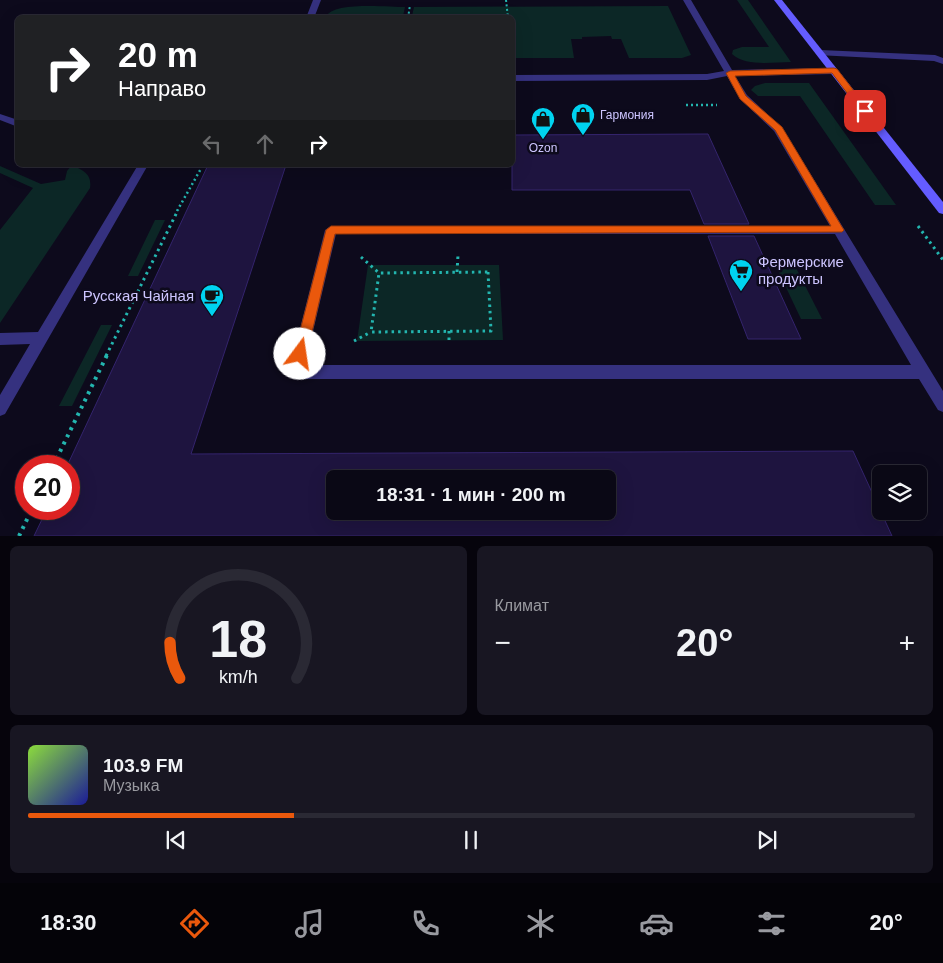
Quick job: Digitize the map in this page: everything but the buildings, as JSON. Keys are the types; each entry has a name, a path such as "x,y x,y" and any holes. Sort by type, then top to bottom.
{"street":[{"path":"778,0 943,210"}],"lane":[{"path":"311,15 317,0"},
{"path":"687,0 743,97 778,129 943,406"},
{"path":"820,53 935,58 943,61"},
{"path":"515,78 707,77 730,73 834,71"},
{"path":"0,117 15,123"},
{"path":"0,409 142,167"},
{"path":"838,230 331,230 296,372 923,372"},
{"path":"0,339 42,338"}],"path":[{"path":"506,0 508,15"},
{"path":"408,15 410,5"},
{"path":"58,455 177,211 202,167"},
{"path":"488,272 491,331 371,332 379,273 488,272"},
{"path":"19,536 27,520"}],"green space":[{"path":"737,0 748,0 791,62 752,62 745,61 732,54 733,50 742,47 769,47"},
{"path":"668,6 691,55 682,58 629,58 621,39 612,39 611,36 571,39 574,58 516,58 515,15 412,15 414,7"},
{"path":"349,7 405,7 403,15 328,15 330,12"},
{"path":"765,83 809,83 896,205 875,205 800,96 758,96 751,90 755,86"},
{"path":"0,166 41,184 65,180 67,171 70,167 76,167 83,171 90,179 90,188 0,323 0,230 33,188 0,173"},
{"path":"155,220 165,220 138,276 128,276"},
{"path":"773,260 792,260 822,319 801,319"},
{"path":"368,265 499,265 503,340 357,341"},
{"path":"101,325 112,325 72,406 59,406"}],"place":[{"name":"Гармония","path":"583,136"},
{"name":"Ozon","path":"543,140"},
{"name":"Фермерские продукты","path":"741,292"},
{"name":"Русская Чайная","path":"212,317"}],"route":[{"path":"300,354 331,230 494,228 838,230 778,129 743,97 730,73 834,71 865,111"}]}
